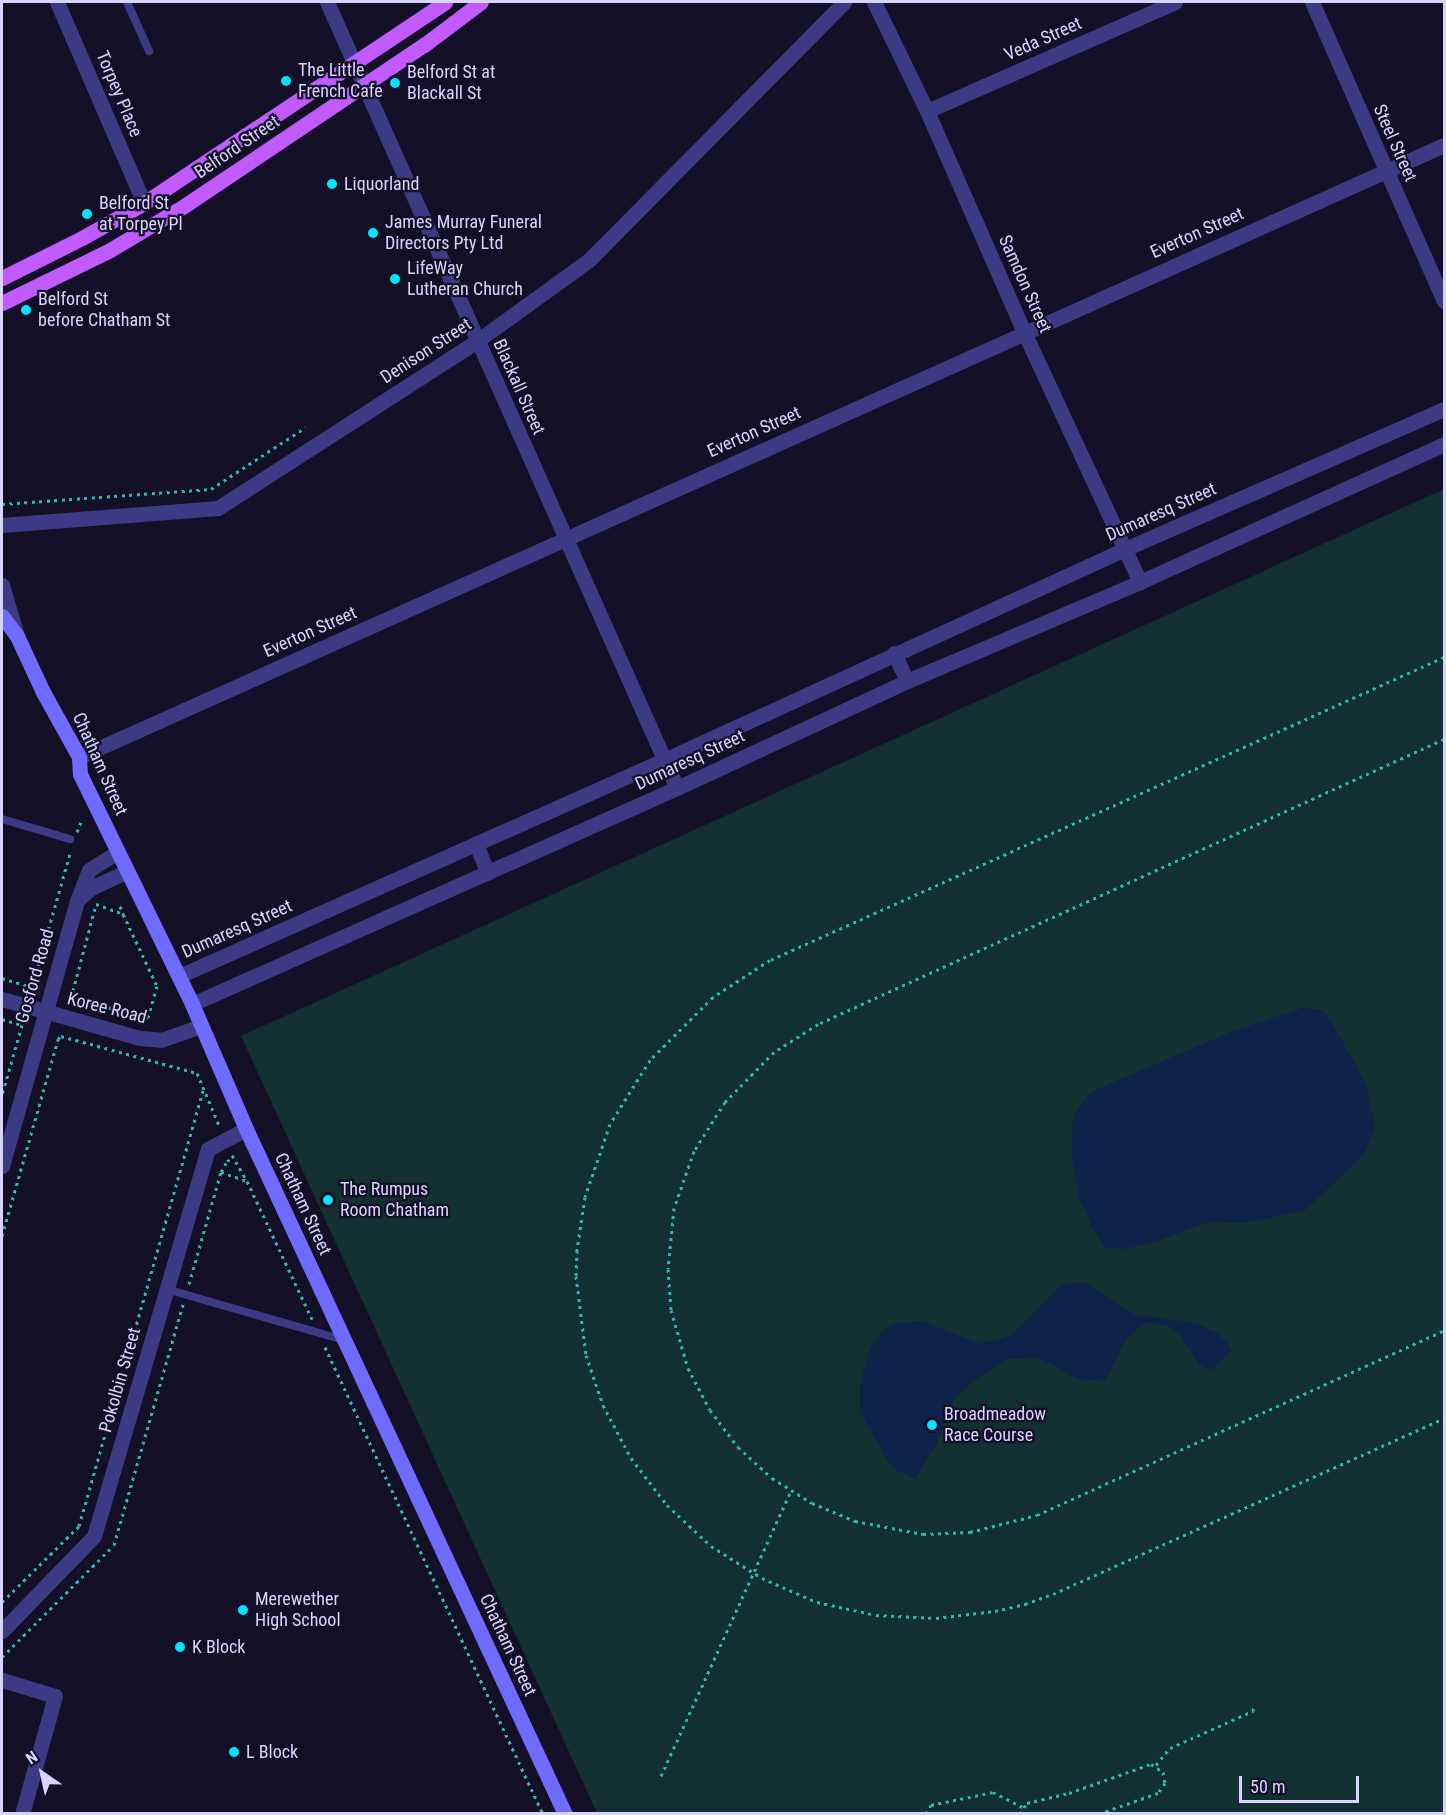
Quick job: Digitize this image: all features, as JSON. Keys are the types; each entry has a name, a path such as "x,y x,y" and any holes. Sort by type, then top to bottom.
{"main road":[{"name":"Belford Street","path":"2,278 82,238 144,203 445,2"},
{"name":"Belford Street","path":"2,303 140,234 363,86 482,2"}],"street":[{"name":"Torpey Place","path":"57,2 144,203"},
{"name":"Blackall Street","path":"327,2 676,788"},
{"name":"Denison Street","path":"2,525 218,508 477,341 589,260 844,2"},
{"name":"Samdon Street","path":"874,2 927,111 1024,332 1140,582"},
{"name":"Veda Street","path":"927,111 1175,2"},
{"name":"Steel Street","path":"1312,2 1444,301"},
{"name":"Everton Street","path":"79,757 1444,145"},
{"name":"Dumaresq Street","path":"179,976 664,760 1125,549 1444,410"},
{"name":"Dumaresq Street","path":"192,1004 488,873 908,681 1140,582 1444,444"},
{"path":"2,585 17,636"},
{"name":"Chatham Street","path":"2,616 17,636 43,692 79,757 80,774 179,976 246,1129 565,1814"},
{"path":"894,653 908,681"},
{"path":"476,844 488,873"},
{"name":"Gosford Road","path":"2,1166 77,901 89,870 118,852"},
{"path":"77,901 91,888 127,871"},
{"name":"Koree Road","path":"2,999 140,1038 161,1040 201,1026"},
{"name":"Pokolbin Street","path":"2,1631 94,1536 207,1149 246,1129"},
{"path":"2,1680 55,1696 22,1814"}],"lane":[{"path":"127,2 149,51"},
{"path":"2,819 70,838"},
{"path":"166,1289 345,1340"}],"path":[{"path":"2,504 211,489 306,427"},
{"path":"1444,657 770,960 713,997 650,1060 610,1124 585,1197 577,1250 580,1329 593,1380 626,1449 648,1482 688,1527 711,1546 753,1574 817,1602 876,1615 936,1618 995,1611 1053,1594 1444,1418"},
{"path":"1444,739 818,1024 774,1052 738,1087 703,1134 680,1188 668,1248 670,1299 681,1349 710,1410 738,1446 791,1491 843,1517 900,1532 946,1534 1004,1526 1037,1515 1444,1330"},
{"path":"2,978 32,987 81,822"},
{"path":"120,906 157,986 156,1001 148,1018 71,998 96,904 123,914"},
{"path":"2,1019 22,1025 2,1095"},
{"path":"2,1236 58,1039 62,1036 197,1073 219,1125"},
{"path":"2,1602 79,1526 204,1087"},
{"path":"2,1657 114,1545 221,1172 233,1156 248,1181 543,1814"},
{"path":"221,1172 248,1181"},
{"path":"661,1776 791,1491"},
{"path":"1156,1765 1170,1748 1253,1711 1254,1704"},
{"path":"1020,1814 1027,1803 1110,1780 1151,1764 1156,1765"},
{"path":"1098,1814 1158,1793 1165,1779 1156,1765"},
{"path":"926,1814 932,1804 993,1792 1023,1807"}],"green space":[{"name":"Broadmeadow Race Course","path":"1444,489 1444,1813 597,1813 241,1036"}],"water":[{"path":"1302,1008 1322,1010 1332,1022 1367,1087 1375,1128 1365,1154 1305,1210 1245,1223 1208,1222 1158,1241 1124,1249 1104,1247 1092,1228 1080,1200 1072,1157 1072,1125 1079,1106 1093,1091 1231,1032"},
{"path":"1084,1282 1136,1315 1196,1323 1219,1334 1232,1350 1212,1370 1199,1365 1179,1332 1166,1326 1147,1322 1127,1337 1105,1381 1078,1379 1040,1358 1008,1359 970,1384 955,1397 936,1445 915,1479 892,1468 860,1412 860,1383 873,1342 891,1324 922,1321 980,1344 1012,1335 1062,1284"}],"place":[{"name":"The Little French Cafe","path":"286,81"},
{"name":"Belford St at Blackall St","path":"395,83"},
{"name":"Liquorland","path":"332,184"},
{"name":"Belford St at Torpey Pl","path":"87,214"},
{"name":"James Murray Funeral Directors Pty Ltd","path":"373,233"},
{"name":"LifeWay Lutheran Church","path":"395,279"},
{"name":"Belford St before Chatham St","path":"26,310"},
{"name":"The Rumpus Room Chatham","path":"328,1200"},
{"name":"Broadmeadow Race Course","path":"932,1425"},
{"name":"Merewether High School","path":"243,1610"},
{"name":"K Block","path":"180,1647"},
{"name":"L Block","path":"234,1752"}]}
